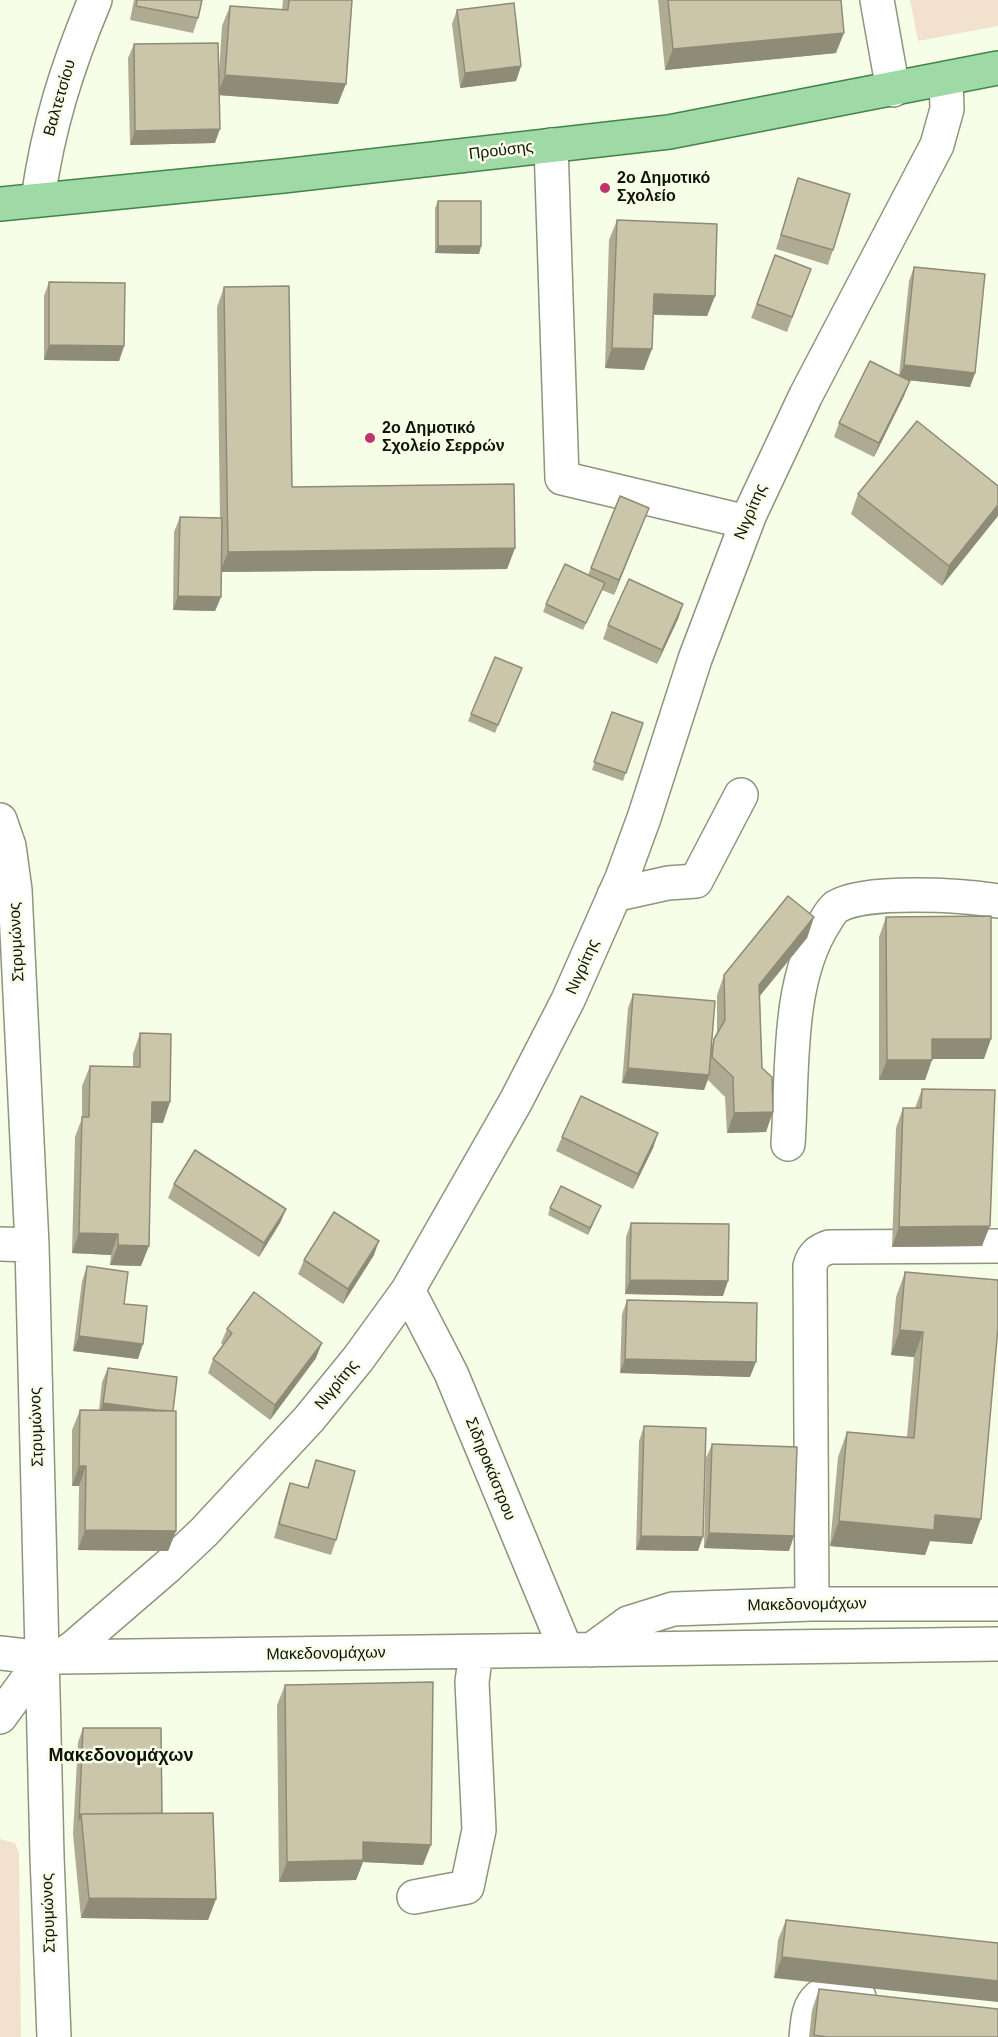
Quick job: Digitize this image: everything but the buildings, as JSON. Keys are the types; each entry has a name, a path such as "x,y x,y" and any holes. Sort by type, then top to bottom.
{"main road":[{"name":"Προύσης","path":"0,204 283,176 669,132 998,68"}],"street":[{"name":"Βαλτετσίου","path":"38,199 55,109 95,0"},
{"path":"877,0 893,90"},
{"name":"Νιγρίτης","path":"0,1717 51,1658 168,1566 249,1486 358,1359 408,1290 521,1090 568,1000 614,895 644,818 695,659 747,522 778,450 937,145 947,109 946,79"},
{"path":"551,146 562,478 747,522"},
{"path":"614,895 668,883 696,881 741,795"},
{"name":"Στρυμώνος","path":"0,820 9,846 15,890 16,1244 51,1658 54,2037"},
{"path":"788,1144 798,996 804,965 833,909 850,900 872,897 972,897 998,901"},
{"path":"812,1604 810,1266 812,1257 819,1250 829,1247 998,1246"},
{"name":"Σιδηροκάστρου","path":"408,1290 451,1373 578,1650"},
{"name":"Μακεδονομάχων","path":"578,1650 628,1623 673,1609 812,1604 998,1604"},
{"name":"Μακεδονομάχων","path":"0,1653 51,1658 998,1644"},
{"path":"414,1897 467,1887 479,1830 472,1682 476,1652"},
{"path":"806,2037 808,2012 812,2003 819,1996 885,2000"}],"shaded area":[{"path":"910,0 998,0 998,26 918,41"},
{"path":"0,1839 15,1843 19,1853 21,2037 0,2037"}],"place":[{"name":"2ο Δημοτικό Σχολείο","path":"605,188"},
{"name":"2ο Δημοτικό Σχολείο Σερρών","path":"370,438"}],"district":[{"name":"Μακεδονομάχων","path":"121,1756"}]}
